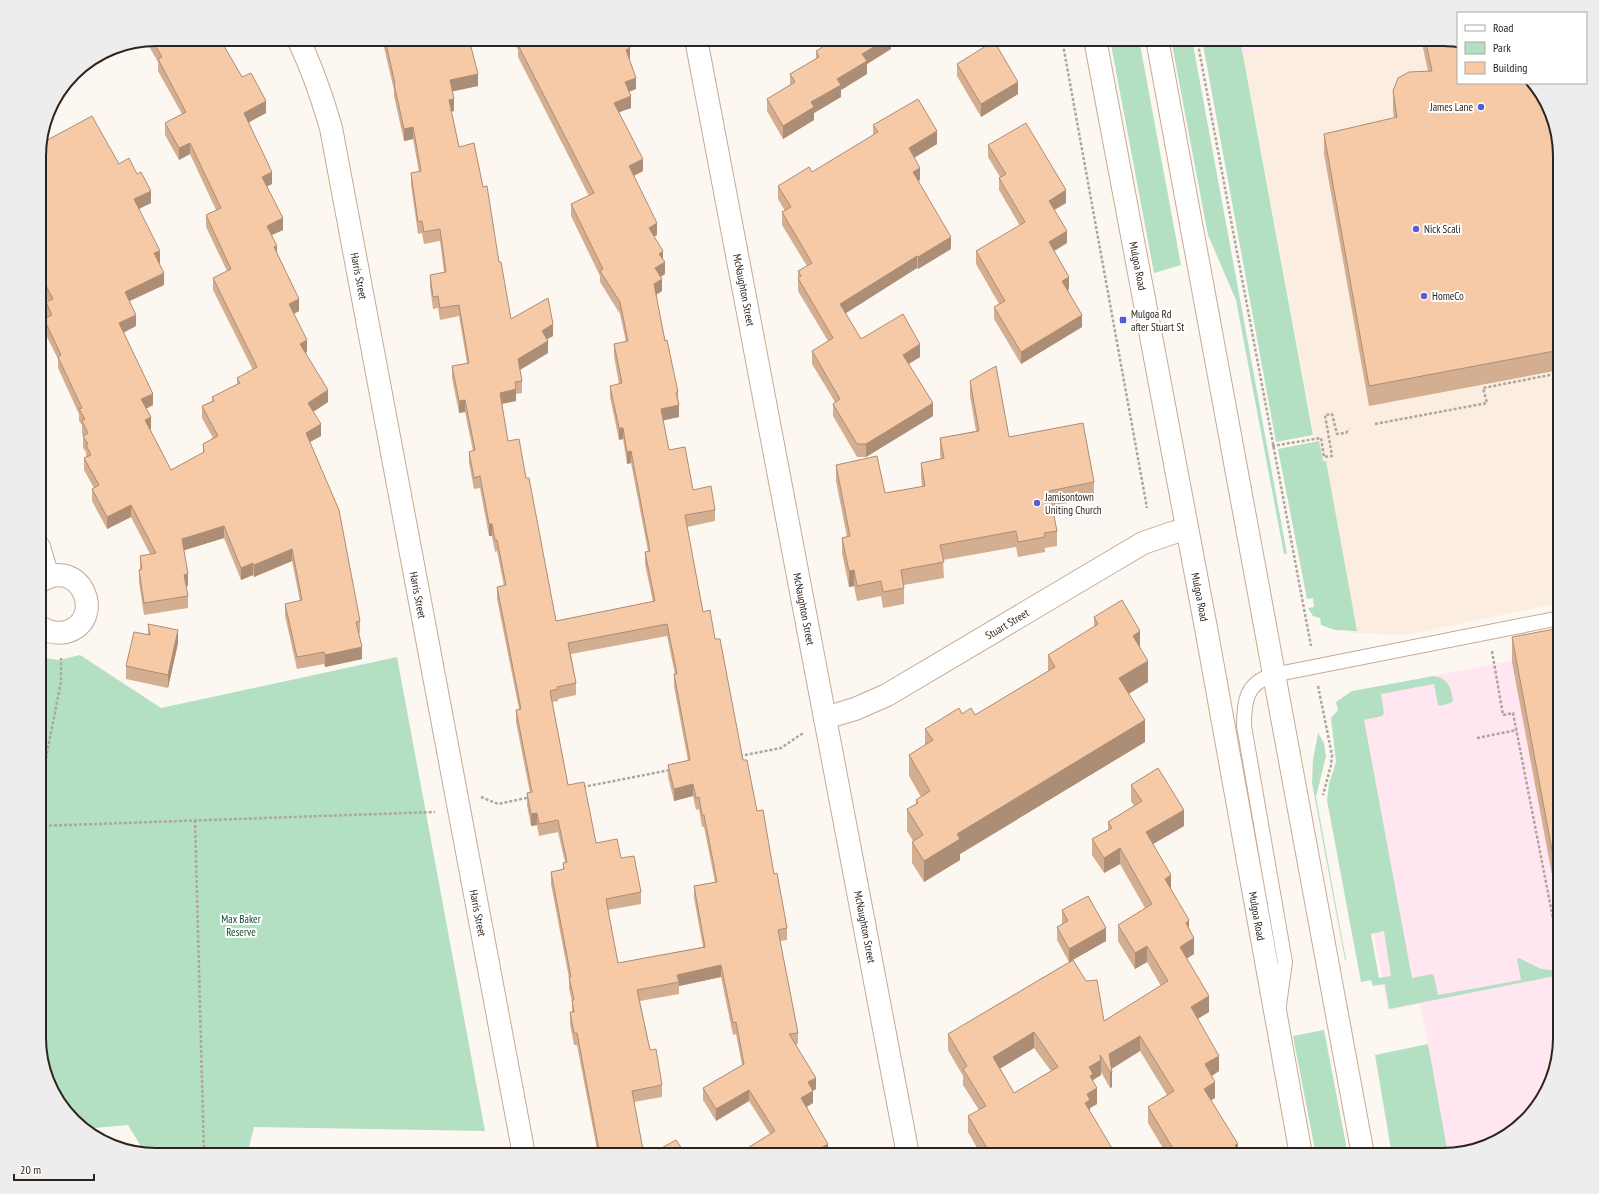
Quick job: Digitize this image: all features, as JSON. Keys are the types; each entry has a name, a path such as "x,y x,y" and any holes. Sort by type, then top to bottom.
{"street":[{"name":"Harris Street","path":"302,46 310,62 331,128 523,1148"},
{"name":"McNaughton Street","path":"697,46 907,1148"},
{"name":"Mulgoa Road","path":"1096,46 1187,530 1300,1148"},
{"path":"1159,46 1273,675 1362,1148"},
{"name":"Stuart Street","path":"825,718 855,709 886,695 1143,543 1175,532 1187,530"},
{"path":"46,579 57,575 76,581 82,588 86,597 87,607 84,616 71,630 62,633 46,630"}],"lane":[{"path":"1276,1024 1285,962 1244,726 1244,707 1246,697 1250,690 1257,682 1273,675 1553,619"}],"path":[{"path":"1063,46 1147,508"},
{"path":"1198,46 1305,618"},
{"path":"1375,424 1487,404 1483,388 1553,374"},
{"path":"1272,446 1321,438 1324,457 1332,456 1325,415 1332,414 1337,434 1346,433 1350,429"},
{"path":"46,758 61,682 62,633"},
{"path":"1492,648 1503,715 1513,713 1517,730 1553,918"},
{"path":"734,757 781,748 825,718"},
{"path":"1477,738 1517,730"},
{"path":"577,788 671,770"},
{"path":"479,797 498,804 537,796"},
{"path":"46,826 441,812"},
{"path":"195,820 204,1148"}],"shaded area":[{"path":"1241,46 1285,46 1243,54"},
{"name":"HomeCo","path":"1285,46 1445,46 1457,84 1459,84 1553,151 1553,604 1406,635 1351,633 1243,54"},
{"path":"1553,652 1552,1052 1542,1087 1530,1105 1515,1121 1492,1137 1485,1140 1457,1147 1447,1148 1420,1004 1388,1010 1333,720 1340,712 1338,704 1437,679 1437,675"}],"green space":[{"path":"1111,46 1140,46 1181,265 1154,273"},
{"path":"1172,46 1193,46 1287,554 1284,554 1236,300 1208,235"},
{"path":"1203,46 1241,46 1313,435 1276,442"},
{"path":"1319,441 1323,461 1326,461 1357,631 1335,630 1321,625 1320,618 1313,616 1308,608 1314,607 1313,598 1307,599 1278,449"},
{"name":"Max Baker Reserve","path":"80,655 161,708 397,657 485,1131 254,1127 249,1148 156,1148 141,1147 128,1125 94,1128 78,1116 57,1087 48,1059 46,1045 46,658 59,660"},
{"path":"1434,676 1446,681 1450,688 1453,700 1451,703 1440,706 1438,705 1434,684 1381,694 1384,713 1382,716 1364,720 1412,978 1432,974 1434,976 1438,995 1521,980 1517,959 1519,958 1541,969 1553,970 1553,976 1389,1009 1385,984 1373,986 1371,980 1361,982 1327,800 1329,784 1336,762 1331,718 1338,710 1336,702 1352,691","holes":["1384,931 1391,976 1379,978 1371,934"]},
{"path":"1318,733 1324,743 1326,756 1316,797 1346,960 1312,783 1313,760"},
{"path":"1324,1030 1347,1148 1315,1148 1293,1036"},
{"path":"1428,1044 1447,1148 1391,1148 1375,1055"}],"building":[{"path":"156,46 224,46 242,77 251,73 266,101 244,113 272,172 262,177 283,218 267,226 277,246 274,247 299,299 289,304 307,340 300,344 328,390 308,403 321,424 306,433 339,510 360,621 356,622 362,647 325,655 324,652 297,657 285,604 302,600 292,549 254,565 253,563 241,568 224,526 182,539 188,574 184,575 188,596 144,603 139,570 142,569 140,556 156,553 131,505 107,517 92,489 99,485 84,458 91,455 86,445 88,444 83,436 88,433 82,421 85,419 79,409 82,408 58,357 61,355 46,323 46,318 52,315 46,302 53,299 46,286 46,149 47,140 92,116 119,164 129,158 137,174 141,172 151,191 134,199 160,251 154,253 164,273 125,292 136,315 119,323 153,394 141,399 151,417 145,420 171,470 204,452 203,444 218,436 202,406 214,401 212,397 240,383 237,378 257,367 213,278 231,269 206,215 221,208 190,143 179,148 165,123 186,112 158,59 162,57"},
{"path":"387,46 471,46 478,74 450,80 454,99 449,100 459,147 474,143 483,187 487,186 499,262 501,262 511,319 548,298 553,324 542,331 548,341 518,359 522,381 515,382 516,389 500,393 508,441 519,439 526,478 529,478 556,621 655,601 645,552 650,551 631,451 627,452 623,428 619,428 610,386 622,383 614,344 628,341 620,302 600,271 603,269 571,204 594,193 519,46 629,46 630,48 626,50 636,78 625,82 631,96 614,103 643,159 629,166 657,223 649,228 663,251 659,254 665,262 655,268 662,279 654,284 665,341 667,340 678,392 676,393 679,405 661,409 669,450 685,447 693,490 711,486 715,510 685,515 703,612 710,610 715,639 720,639 743,760 747,760 757,811 763,810 774,874 777,873 787,928 778,930 798,1033 789,1034 816,1078 808,1082 813,1091 801,1098 828,1144 821,1148 748,1148 775,1131 749,1090 716,1109 703,1088 744,1064 736,1022 733,1023 721,965 677,975 679,982 637,990 650,1050 656,1049 662,1085 632,1091 643,1148 599,1148 577,1033 574,1033 570,1012 574,1012 572,1000 574,1000 569,977 571,977 551,872 564,869 563,863 567,862 558,820 539,824 537,813 531,814 527,793 532,792 516,710 521,709 497,587 506,585 497,540 495,540 492,524 489,524 480,476 474,478 469,452 475,450 465,400 459,401 452,366 469,363 459,305 440,308 438,296 433,297 430,275 446,272 440,229 424,232 422,221 418,222 411,173 421,171 413,127 404,129","holes":["667,624 677,674 674,674 690,760 668,765 674,789 693,784 696,798 699,797 717,882 694,886 705,947 618,963 606,899 641,892 634,856 621,858 617,839 596,843 584,782 568,785 550,691 558,689 557,687 576,683 568,643"]},
{"path":"824,46 875,46 862,54 867,61 837,79 841,85 811,102 814,107 783,126 767,99 795,82 790,74 819,57 816,51"},
{"path":"986,46 997,46 1018,82 981,104 957,64"},
{"path":"1427,46 1457,47 1457,84 1526,84 1542,107 1549,128 1553,156 1553,351 1369,386 1324,134 1397,117 1393,91 1398,78 1409,72 1432,71"},
{"path":"918,99 937,131 909,148 920,168 913,172 951,237 918,257 917,256 840,304 861,339 903,314 920,344 903,355 933,403 866,444 857,444 833,404 840,399 812,351 833,338 798,278 801,276 798,271 812,263 782,212 791,207 778,186 809,167 812,172 878,132 873,125"},
{"path":"1026,123 1066,190 1049,201 1067,231 1049,242 1069,277 1062,281 1082,315 1021,352 994,307 1005,301 976,251 1025,222 999,178 1006,174 988,145"},
{"path":"996,366 1009,437 1083,423 1094,482 1049,491 1057,531 1044,533 1045,537 1018,542 1016,531 940,545 944,562 901,570 904,588 883,592 881,581 857,586 854,570 849,571 842,538 850,536 836,465 877,456 885,493 925,486 921,463 944,458 940,438 979,431 970,381"},
{"path":"1122,600 1140,631 1133,636 1148,661 1119,678 1145,720 957,834 960,839 924,861 912,842 923,835 907,809 918,803 916,800 930,791 909,755 933,740 925,729 959,708 962,714 971,708 975,715 1055,667 1048,655 1098,624 1094,617"},
{"path":"148,624 178,630 168,675 126,666 134,632 150,635"},
{"path":"1553,629 1553,856 1512,637"},
{"path":"1158,768 1184,810 1146,832 1171,875 1165,879 1189,920 1186,923 1194,938 1180,947 1209,996 1191,1007 1219,1056 1205,1064 1215,1082 1204,1089 1238,1144 1235,1145 1237,1148 1173,1148 1148,1107 1174,1091 1140,1036 1109,1054 1112,1072 1110,1072 1100,1055 1101,1060 1089,1067 1093,1074 1090,1076 1097,1088 1087,1094 1090,1100 1085,1103 1112,1148 987,1148 968,1116 986,1106 963,1069 967,1066 948,1034 1073,960 1086,981 1097,980 1104,1021 1168,981 1147,946 1135,953 1118,925 1152,904 1120,848 1104,858 1092,839 1112,828 1108,822 1142,801 1131,785","holes":["1034,1032 1058,1067 1014,1093 993,1057"]},
{"path":"1088,896 1106,928 1069,949 1057,927 1068,921 1062,910"},
{"path":"676,1140 681,1148 662,1148"}],"place":[{"name":"James Lane","path":"1481,107"},
{"name":"Nick Scali","path":"1416,229"},
{"name":"HomeCo","path":"1424,296"},
{"name":"Mulgoa Rd after Stuart St","path":"1123,320"},
{"name":"Jamisontown Uniting Church","path":"1037,503"}]}
